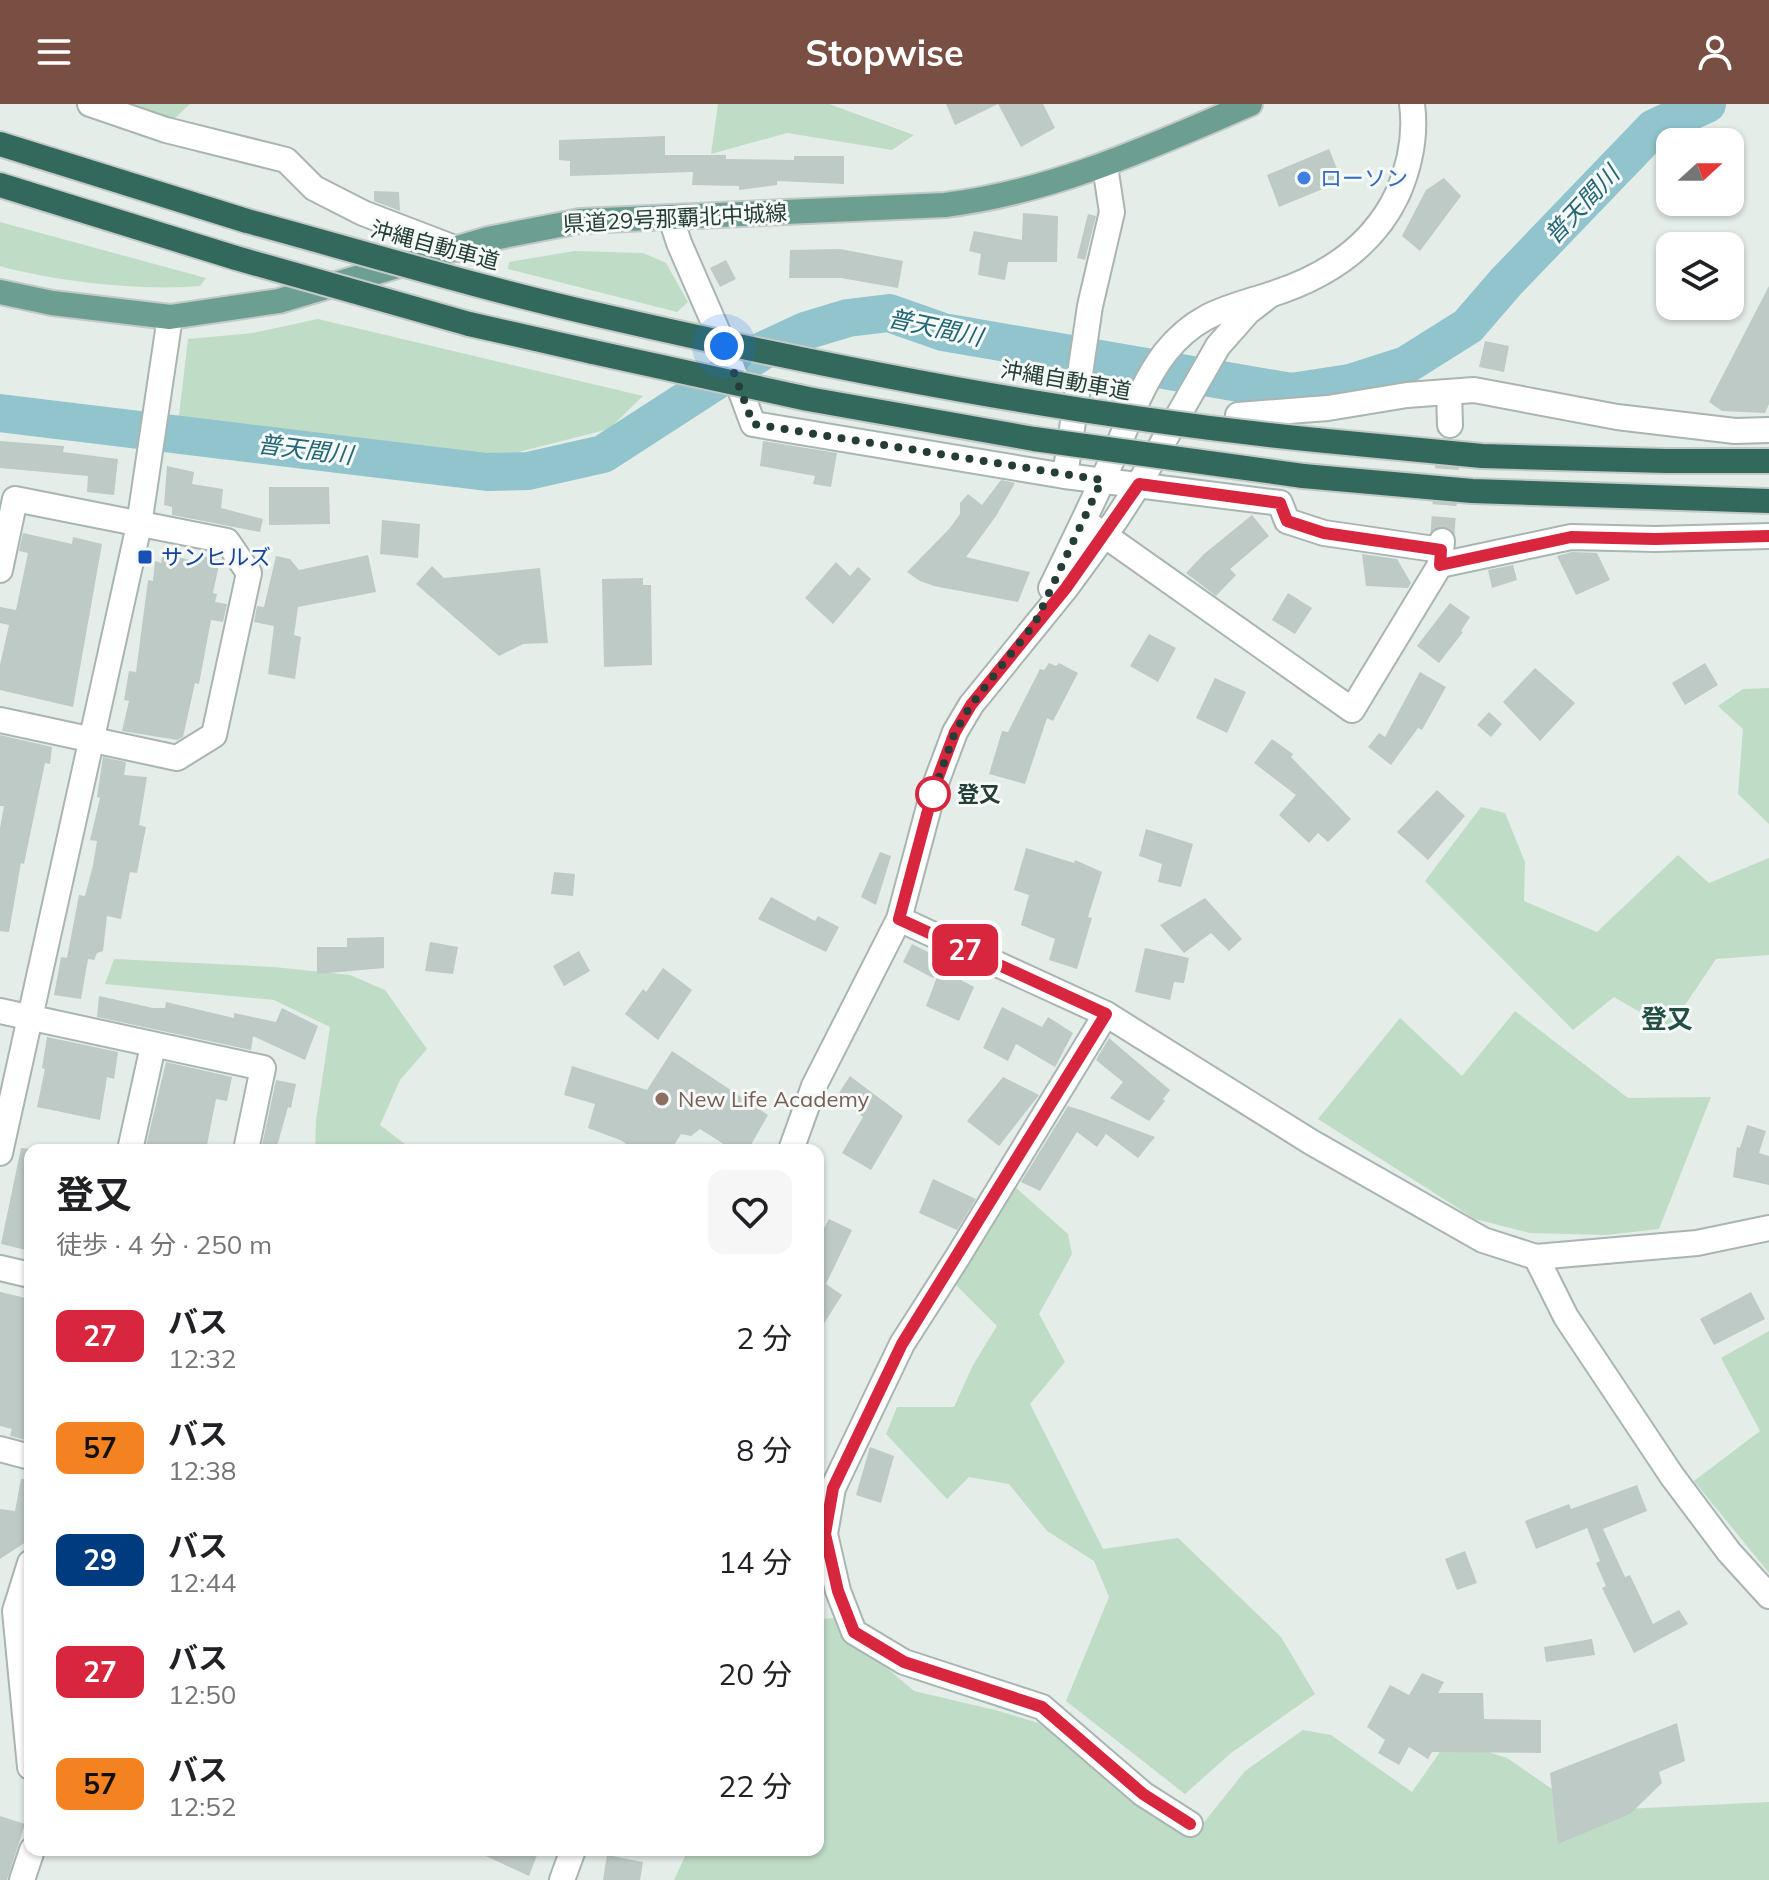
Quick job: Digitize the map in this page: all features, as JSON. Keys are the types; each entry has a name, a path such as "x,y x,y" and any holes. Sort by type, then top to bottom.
{"highway":[{"name":"沖縄自動車道","path":"0,144 247,221 601,316 795,357 1057,406 1203,429 1482,456 1769,461"},
{"path":"0,185 236,258 469,324 808,399 1019,437 1303,476 1472,491 1769,501"}],"main road":[{"name":"県道29号那覇北中城線","path":"0,292 52,303 170,317 279,301 534,228 580,221 981,201 1105,166 1250,104"}],"street":[{"path":"90,104 166,130 286,160 314,188 363,213 457,249"},
{"path":"793,1144 814,1086 899,919 934,788 955,732 971,705 1066,588 1094,529 1102,480 1138,401 1166,353 1192,326 1212,314 1326,272 1364,243 1383,220 1402,184 1414,123 1412,104"},
{"path":"1065,476 1090,306 1112,212 1105,166"},
{"path":"671,218 753,424 1065,476 1280,503 1287,521 1324,533 1441,552 1571,537 1655,539 1769,536"},
{"path":"1094,529 1139,484 1218,346 1248,312 1270,295"},
{"path":"0,1153 139,525 170,317"},
{"path":"1238,415 1328,408 1407,395 1474,390 1617,417 1735,431 1769,430"},
{"path":"1449,392 1450,425"},
{"path":"0,570 15,499 227,541 249,573 214,735 177,758 0,720"},
{"path":"1094,529 1352,710 1441,552"},
{"path":"899,919 1106,1014 1311,1142 1483,1240 1536,1257 1697,1243 1769,1228"},
{"path":"0,1011 263,1068 247,1144"},
{"path":"1106,1014 902,1344 824,1501 825,1534 838,1591 854,1632 904,1662 1042,1707 1143,1794 1190,1824"},
{"path":"131,1144 153,1046"},
{"path":"1536,1257 1566,1317 1672,1476 1729,1552 1769,1596"},
{"path":"0,1268 24,1274"},
{"path":"0,1449 24,1455"},
{"path":"24,1582 15,1611 24,1705"},
{"path":"22,1880 30,1856"},
{"path":"562,1880 571,1856"}],"green space":[{"path":"126,104 190,104 172,121"},
{"path":"718,104 829,104 914,135 892,150 787,133 711,154"},
{"path":"0,222 206,278 200,286 126,286 47,277 0,266"},
{"path":"575,251 643,253 666,263 688,302 677,312 508,269 509,262"},
{"path":"318,319 643,396 609,429 483,461 178,424 188,339 253,333"},
{"path":"1769,688 1769,824 1738,794 1743,729 1718,706 1743,689"},
{"path":"1481,807 1505,813 1525,862 1524,901 1597,932 1678,855 1709,883 1769,858 1769,955 1716,959 1669,1029 1614,997 1573,1030 1425,881"},
{"path":"114,959 274,967 350,975 385,990 427,1049 400,1080 380,1125 405,1144 315,1144 330,1027 274,1000 105,984"},
{"path":"1515,1011 1628,1098 1711,1097 1659,1229 1606,1235 1530,1233 1475,1219 1318,1119 1400,1018 1462,1076"},
{"path":"1014,1186 1068,1234 1072,1254 1039,1314 1065,1362 1030,1404 1103,1549 1178,1538 1281,1637 1315,1694 1231,1753 1185,1794 1066,1701 1109,1597 1094,1561 1047,1531 1009,1484 969,1477 947,1499 886,1434 897,1407 954,1407 973,1365 997,1326 951,1280"},
{"path":"1769,1331 1769,1573 1694,1481 1760,1431 1721,1358"},
{"path":"836,1618 854,1640 914,1691 995,1710 1072,1733 1202,1825 1245,1771 1303,1730 1331,1735 1412,1792 1449,1739 1507,1758 1584,1811 1769,1802 1769,1880 674,1880 685,1856 824,1856 824,1619"}],"building":[{"path":"946,104 998,104 955,125"},
{"path":"998,104 1043,104 1055,128 1021,147"},
{"path":"665,136 665,155 794,160 794,156 844,156 844,184 777,181 777,185 739,190 739,186 692,185 693,172 570,176 570,161 559,160 559,140"},
{"name":"ローソン","path":"1329,149 1342,181 1279,207 1267,175"},
{"path":"1444,178 1461,196 1420,251 1402,236 1426,190"},
{"path":"374,191 399,192 400,211 374,201"},
{"path":"1023,213 1058,216 1057,262 1008,262 1005,280 978,275 981,254 969,251 974,231 1022,240"},
{"path":"1088,214 1096,216 1085,260 1077,258"},
{"path":"840,249 903,261 898,288 841,278 789,278 790,250"},
{"path":"726,260 736,279 720,287 710,268"},
{"path":"1769,286 1769,404 1765,413 1722,411 1709,402"},
{"path":"1485,341 1509,346 1504,372 1479,367"},
{"path":"0,441 64,446 63,452 118,459 114,495 87,492 88,476 0,468"},
{"path":"763,441 837,453 831,487 813,484 815,476 760,466"},
{"path":"167,466 194,472 192,484 223,489 221,508 263,519 260,532 172,515 172,507 164,505"},
{"path":"1001,480 1015,483 966,557 1030,572 1018,602 934,586 907,572 950,528 960,514 960,503 968,494 982,505"},
{"path":"269,487 329,487 330,524 269,525"},
{"path":"1252,515 1269,536 1230,569 1236,575 1216,596 1186,573"},
{"path":"382,520 420,524 418,558 380,554"},
{"path":"23,533 72,544 73,537 102,544 73,707 0,690 0,665 9,625 0,623 0,607 16,610 28,553 19,551"},
{"path":"1572,552 1597,553 1610,580 1576,595 1557,556"},
{"path":"163,553 193,561 194,554 220,560 213,593 217,594 215,602 227,604 223,622 211,620 199,684 195,683 183,737 177,740 122,731 129,701 124,700 129,671 136,672 148,580 153,581 155,561 161,563"},
{"path":"1362,554 1397,559 1411,583 1408,588 1366,586"},
{"path":"368,555 376,592 298,607 294,635 301,637 295,679 268,674 274,626 254,622 257,606 264,607 276,556 290,559 299,570"},
{"path":"836,562 850,576 858,567 871,579 833,624 805,598"},
{"path":"1513,565 1517,580 1492,588 1488,570"},
{"path":"432,566 444,578 540,568 548,643 523,644 499,656 416,584"},
{"path":"643,578 643,585 651,585 652,665 604,667 602,579"},
{"path":"1288,593 1312,608 1295,634 1272,620"},
{"path":"1450,603 1470,617 1463,632 1439,663 1417,646"},
{"path":"1149,634 1176,648 1158,682 1130,666"},
{"path":"1049,663 1056,666 1059,663 1078,673 1053,721 1047,718 1025,784 989,774 1002,731 1008,732 1040,669 1044,670"},
{"path":"1705,663 1718,685 1685,705 1672,683"},
{"path":"1535,668 1575,703 1540,741 1503,702"},
{"path":"1420,672 1446,687 1422,730 1418,728 1391,765 1368,747 1379,733 1385,737"},
{"path":"1215,678 1246,692 1227,733 1196,718"},
{"path":"1489,712 1502,724 1491,737 1477,725"},
{"path":"0,735 52,747 50,764 45,763 24,864 21,863 9,932 0,931 0,828 4,806 0,806"},
{"path":"1272,739 1293,754 1291,757 1351,819 1328,842 1318,833 1309,843 1279,815 1296,795 1254,763"},
{"path":"103,757 126,762 124,775 147,777 139,825 146,827 137,873 130,872 121,919 107,916 103,951 97,953 94,960 88,959 81,999 54,995 61,957 67,958 79,895 85,896 93,865 97,841 90,840 100,798 97,797"},
{"path":"1437,790 1465,816 1428,860 1397,832"},
{"path":"1146,829 1193,844 1181,887 1158,882 1162,864 1139,856"},
{"path":"1026,848 1074,863 1075,860 1102,872 1077,969 1049,960 1055,939 1021,925 1029,895 1014,890"},
{"path":"880,852 891,856 876,905 861,897"},
{"path":"554,872 575,874 573,896 551,894"},
{"path":"771,897 815,921 818,916 839,927 826,952 758,919"},
{"path":"1205,898 1242,939 1229,951 1211,933 1184,953 1160,925"},
{"path":"384,937 384,968 317,974 317,947 347,947 347,938"},
{"path":"430,942 458,947 453,974 425,971"},
{"path":"912,944 942,959 933,978 903,962"},
{"path":"1145,948 1189,958 1184,983 1174,982 1170,1000 1135,992"},
{"path":"579,951 590,971 564,986 553,966"},
{"path":"663,968 692,990 658,1040 625,1014"},
{"path":"940,969 974,987 959,1021 926,1006"},
{"path":"99,996 153,1008 165,1008 166,1002 234,1018 234,1013 276,1022 282,1008 318,1026 305,1060 253,1036 251,1050 97,1017"},
{"path":"1002,1007 1042,1027 1048,1017 1073,1033 1055,1067 1016,1044 1008,1061 983,1048"},
{"path":"47,1037 118,1052 114,1079 107,1077 100,1120 37,1107 45,1069 42,1068"},
{"path":"1109,1038 1170,1090 1149,1121 1110,1098 1123,1082 1096,1060"},
{"path":"672,1051 768,1115 751,1144 724,1144 700,1129 691,1136 681,1134 675,1144 626,1144 588,1128 595,1104 564,1095 572,1066 647,1090"},
{"path":"166,1062 232,1077 227,1101 216,1099 207,1144 146,1144"},
{"path":"850,1076 903,1116 871,1170 842,1153 863,1117 837,1096"},
{"path":"1003,1077 1039,1095 999,1146 967,1121"},
{"path":"276,1080 296,1084 278,1144 262,1144"},
{"path":"1068,1106 1155,1137 1138,1158 1106,1134 1097,1147 1077,1132 1040,1191 1021,1182"},
{"path":"1747,1125 1766,1131 1759,1153 1769,1156 1769,1185 1733,1177 1737,1147 1740,1148"},
{"path":"21,1148 24,1148 24,1250 1,1244"},
{"path":"933,1179 976,1199 957,1230 919,1213"},
{"path":"829,1219 852,1230 826,1284 842,1295 824,1324 824,1228"},
{"path":"0,1292 24,1298 24,1440 10,1436 12,1429 0,1426"},
{"path":"1751,1292 1765,1319 1714,1345 1700,1319"},
{"path":"870,1447 894,1456 881,1503 856,1495"},
{"path":"21,1479 24,1479 24,1543 0,1559 0,1509 15,1511"},
{"path":"1637,1485 1647,1511 1603,1529 1625,1577 1630,1575 1653,1624 1679,1610 1688,1624 1634,1653 1602,1588 1606,1586 1596,1563 1600,1561 1587,1528 1536,1549 1525,1521 1569,1504 1571,1509"},
{"path":"1465,1551 1477,1583 1457,1590 1445,1559"},
{"path":"1592,1639 1595,1655 1546,1662 1544,1647"},
{"path":"1422,1673 1444,1682 1438,1693 1483,1693 1484,1719 1541,1720 1541,1753 1432,1752 1428,1759 1409,1747 1399,1765 1378,1753 1385,1740 1367,1727 1390,1685 1409,1695"},
{"path":"1677,1723 1685,1761 1659,1772 1662,1783 1630,1814 1558,1844 1550,1773"},
{"path":"0,1816 24,1824 24,1827 7,1880 0,1880"},
{"path":"486,1856 537,1856 529,1876"},
{"path":"607,1856 643,1862 640,1880 603,1880"}],"waterway":[{"name":"普天間川","path":"0,413 487,472 528,471 603,454 764,350 805,331 848,318 889,313 943,332 1291,392 1350,383 1406,365 1468,326 1506,282 1654,128 1707,104"}],"tunnel":[{"path":"1442,541 1450,425"}],"bus line":[{"name":"27","path":"1190,1824 1143,1794 1042,1707 904,1662 854,1632 838,1591 825,1534 833,1488 902,1344 1106,1014 899,919 934,788 955,732 971,705 1066,588 1139,484 1280,503 1287,521 1324,533 1441,550 1440,565 1571,537 1655,539 1769,536"}],"place":[{"name":"ローソン","path":"1304,178"},
{"name":"サンヒルズ","path":"145,557"},
{"name":"登又","path":"933,794"},
{"name":"New Life Academy","path":"662,1099"}],"district":[{"name":"登又","path":"1667,1019"}],"route":[{"path":"724,346 753,424 1102,480 1035,623 971,705 955,732 933,794"}]}
